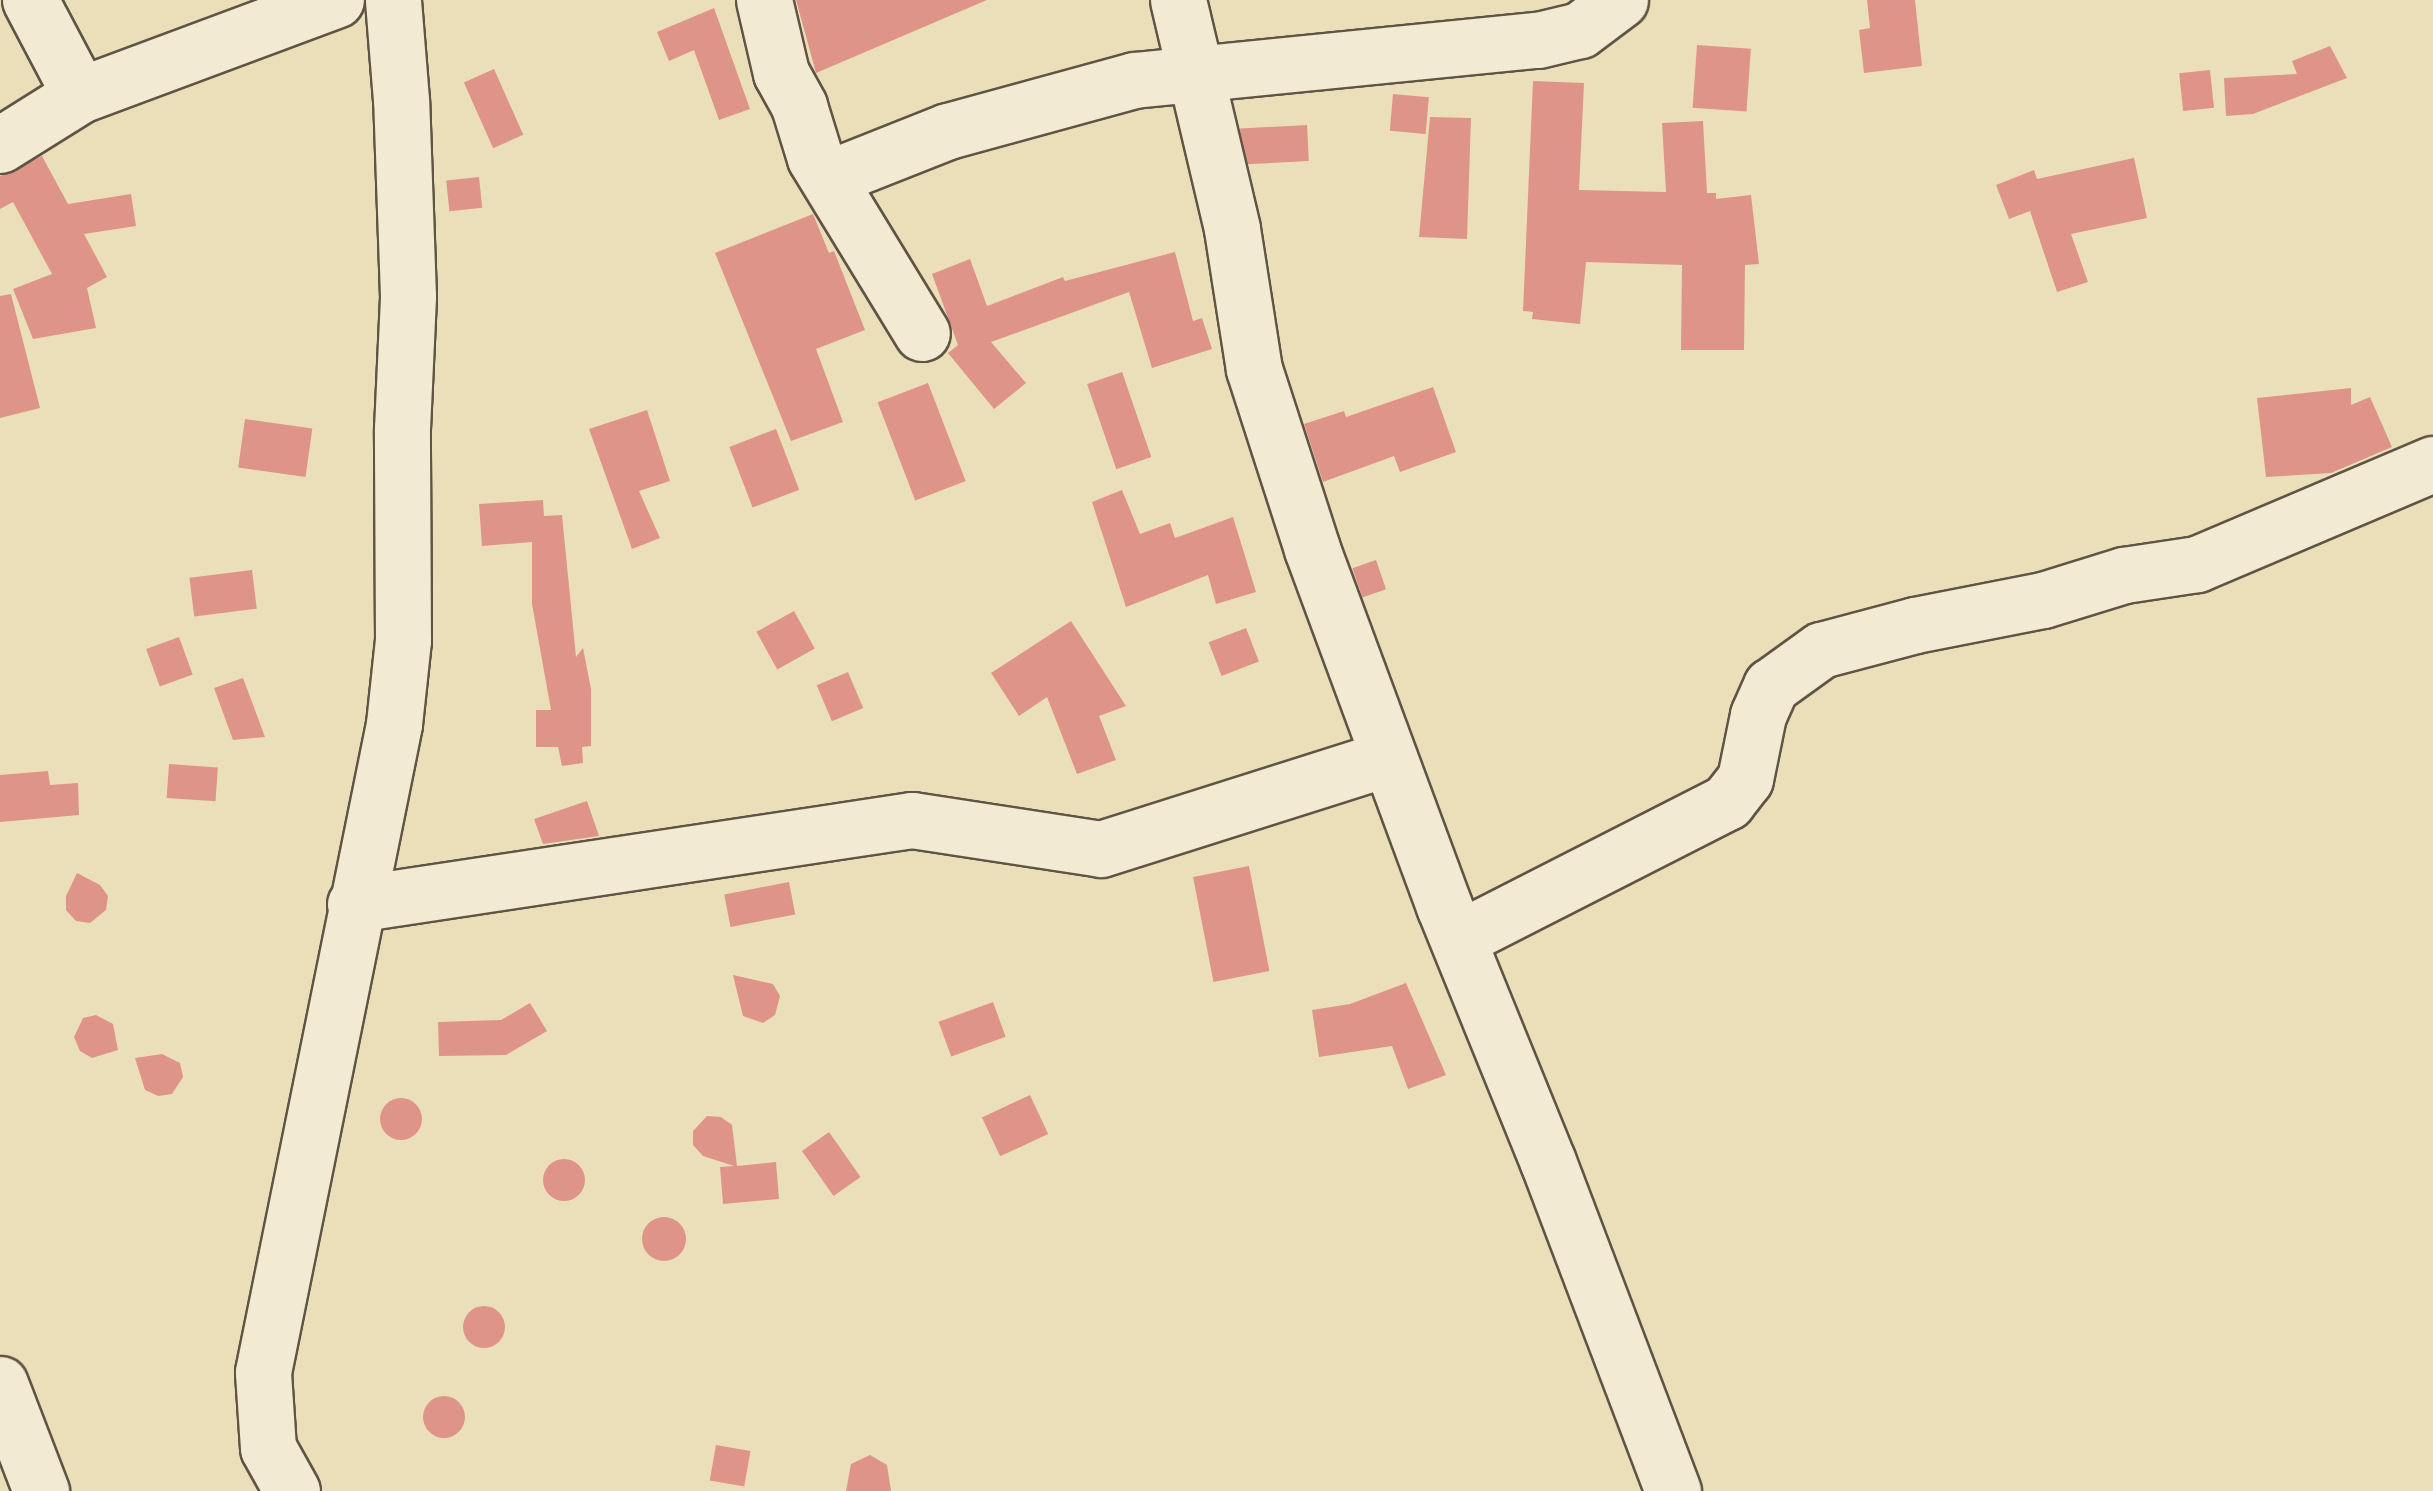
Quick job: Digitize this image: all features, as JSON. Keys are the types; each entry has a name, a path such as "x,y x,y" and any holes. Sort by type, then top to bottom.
{"street":[{"path":"30,0 80,95"},
{"path":"292,1491 268,1448 264,1372 394,724 403,640 402,429 408,296 402,100 393,0"},
{"path":"764,0 781,73 799,106 815,158 922,333"},
{"path":"1178,0 1232,229 1254,369 1388,758 1673,1491"},
{"path":"829,178 948,131 1134,80 1193,70 1538,40 1580,30 1620,0"},
{"path":"0,145 80,95 315,4"},
{"path":"1460,938 1727,802 1745,779 1758,714 1771,686 1821,650 1915,624 2043,600 2124,576 2197,564 2433,464"},
{"path":"355,904 912,820 1101,849 1388,758"},
{"path":"0,1384 21,1464"}],"building":[{"path":"796,0 987,0 816,73"},
{"path":"1867,0 1915,0 1922,66 1864,73 1859,30 1870,28"},
{"path":"714,8 750,109 719,120 694,50 669,61 657,32"},
{"path":"1697,45 1751,49 1746,112 1693,108"},
{"path":"2330,46 2347,78 2253,114 2226,116 2224,78 2297,74 2292,61"},
{"path":"494,69 523,135 493,148 464,82"},
{"path":"2210,70 2214,108 2183,111 2179,73"},
{"path":"1533,81 1584,83 1579,190 1666,192 1662,123 1703,121 1707,193 1716,193 1716,199 1751,195 1759,264 1745,265 1744,350 1681,350 1682,265 1586,262 1580,324 1532,319 1533,312 1523,311"},
{"path":"1393,94 1429,97 1426,134 1390,131"},
{"path":"1430,117 1471,118 1467,239 1419,237"},
{"path":"1307,125 1309,161 1242,164 1240,129"},
{"path":"42,156 68,204 131,194 136,226 84,234 107,277 87,288 96,328 33,339 13,289 52,274 13,202 0,209 0,176"},
{"path":"2134,158 2147,218 2071,234 2088,282 2057,292 2030,211 2009,219 1996,185 2034,170 2037,179"},
{"path":"479,177 482,208 449,211 446,180"},
{"path":"813,214 829,253 834,251 865,330 816,349 843,422 791,441 715,253"},
{"path":"1175,252 1193,321 1202,318 1212,349 1152,368 1129,292 991,342 1026,383 994,409 948,353 958,345 932,274 970,259 987,306 1063,277 1065,281"},
{"path":"11,294 40,408 0,418 0,296"},
{"path":"1122,372 1151,457 1116,469 1087,384"},
{"path":"928,383 966,481 915,500 878,402"},
{"path":"1433,387 1456,452 1400,472 1394,456 1323,482 1304,424 1344,411 1346,417"},
{"path":"2351,388 2351,405 2370,397 2392,447 2331,473 2266,477 2257,398"},
{"path":"647,410 670,481 639,491 660,538 632,549 589,429"},
{"path":"245,419 312,428 306,477 238,468"},
{"path":"776,429 799,490 753,508 729,447"},
{"path":"1122,490 1140,534 1170,523 1175,538 1233,517 1256,592 1216,604 1208,575 1126,607 1092,502"},
{"path":"543,500 544,516 562,515 576,657 583,648 591,689 591,746 582,747 583,763 562,766 558,747 536,747 536,710 551,710 532,604 532,542 482,546 479,504"},
{"path":"1376,560 1386,589 1362,597 1352,568"},
{"path":"252,570 257,609 194,616 189,578"},
{"path":"794,611 815,649 777,669 756,632"},
{"path":"1071,621 1126,706 1099,716 1116,760 1077,774 1047,697 1019,716 991,673"},
{"path":"1246,628 1259,662 1222,676 1209,642"},
{"path":"179,637 193,675 160,687 146,649"},
{"path":"848,672 863,708 832,721 817,685"},
{"path":"243,678 265,737 233,740 214,688"},
{"path":"169,764 218,767 216,801 167,798"},
{"path":"48,771 50,785 78,783 79,815 0,822 0,775"},
{"path":"587,801 599,836 543,844 534,819"},
{"path":"1249,866 1269,971 1213,982 1193,877"},
{"path":"77,873 100,885 108,896 106,910 90,923 76,921 66,910 66,896"},
{"path":"789,882 795,914 731,927 724,895"},
{"path":"733,975 773,984 780,996 775,1015 763,1023 743,1016"},
{"path":"1406,983 1446,1075 1408,1089 1392,1046 1319,1057 1312,1010 1350,1004"},
{"path":"993,1002 1006,1037 951,1057 938,1022"},
{"path":"530,1003 547,1031 506,1055 439,1056 438,1022 501,1020"},
{"path":"96,1015 113,1024 118,1050 92,1058 80,1051 74,1037 83,1018"},
{"path":"162,1054 180,1063 183,1077 172,1094 158,1096 145,1090 135,1058"},
{"path":"1030,1095 1048,1134 1000,1156 982,1117"},
{"path":"401,1098 416,1104 422,1119 416,1134 401,1140 386,1134 380,1119 386,1104"},
{"path":"707,1116 721,1117 732,1125 737,1166 776,1162 779,1199 723,1204 720,1167 734,1166 703,1156 693,1145 693,1131"},
{"path":"829,1132 861,1177 834,1196 802,1151"},
{"path":"564,1159 579,1165 585,1180 579,1195 564,1201 549,1195 543,1180 549,1165"},
{"path":"664,1217 679,1224 686,1239 679,1254 664,1261 649,1254 642,1239 649,1224"},
{"path":"484,1306 499,1312 505,1327 499,1342 484,1348 469,1342 463,1327 469,1312"},
{"path":"444,1396 459,1402 465,1417 459,1432 444,1438 429,1432 423,1417 429,1402"},
{"path":"716,1445 750,1451 744,1487 710,1480"},
{"path":"870,1455 887,1465 891,1491 846,1491 851,1464"}]}
